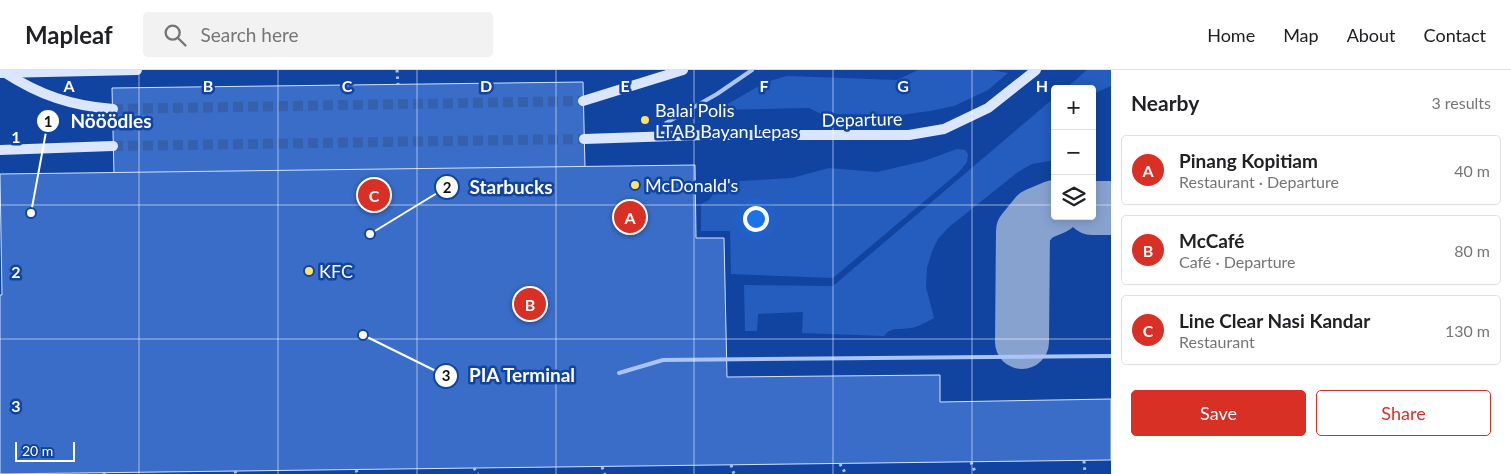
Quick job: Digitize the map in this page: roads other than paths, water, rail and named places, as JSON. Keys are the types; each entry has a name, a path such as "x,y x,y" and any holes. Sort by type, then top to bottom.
{"street":[{"path":"2,72 137,70"},
{"path":"583,100 683,70"},
{"name":"Departure","path":"584,139 704,135 909,135 944,129 988,108 1035,71"},
{"path":"2,72 26,86 50,96 88,107 113,109"},
{"path":"0,150 113,146"}],"lane":[{"path":"666,123 717,94 752,70"},
{"path":"619,373 663,360 1111,356"}],"tunnel":[{"path":"113,109 583,101"},
{"path":"113,146 584,139"}],"place":[{"name":"Balai Polis LTAB Bayan Lepas","path":"645,120"},
{"name":"McDonald's","path":"635,185"},
{"name":"Line Clear Nasi Kandar","path":"374,195"},
{"name":"Nööödles","path":"31,213"},
{"name":"Pinang Kopitiam","path":"630,217"},
{"name":"Starbucks","path":"370,234"},
{"name":"KFC","path":"309,271"},
{"name":"McCafé","path":"530,304"},
{"name":"PIA Terminal","path":"363,335"}]}
